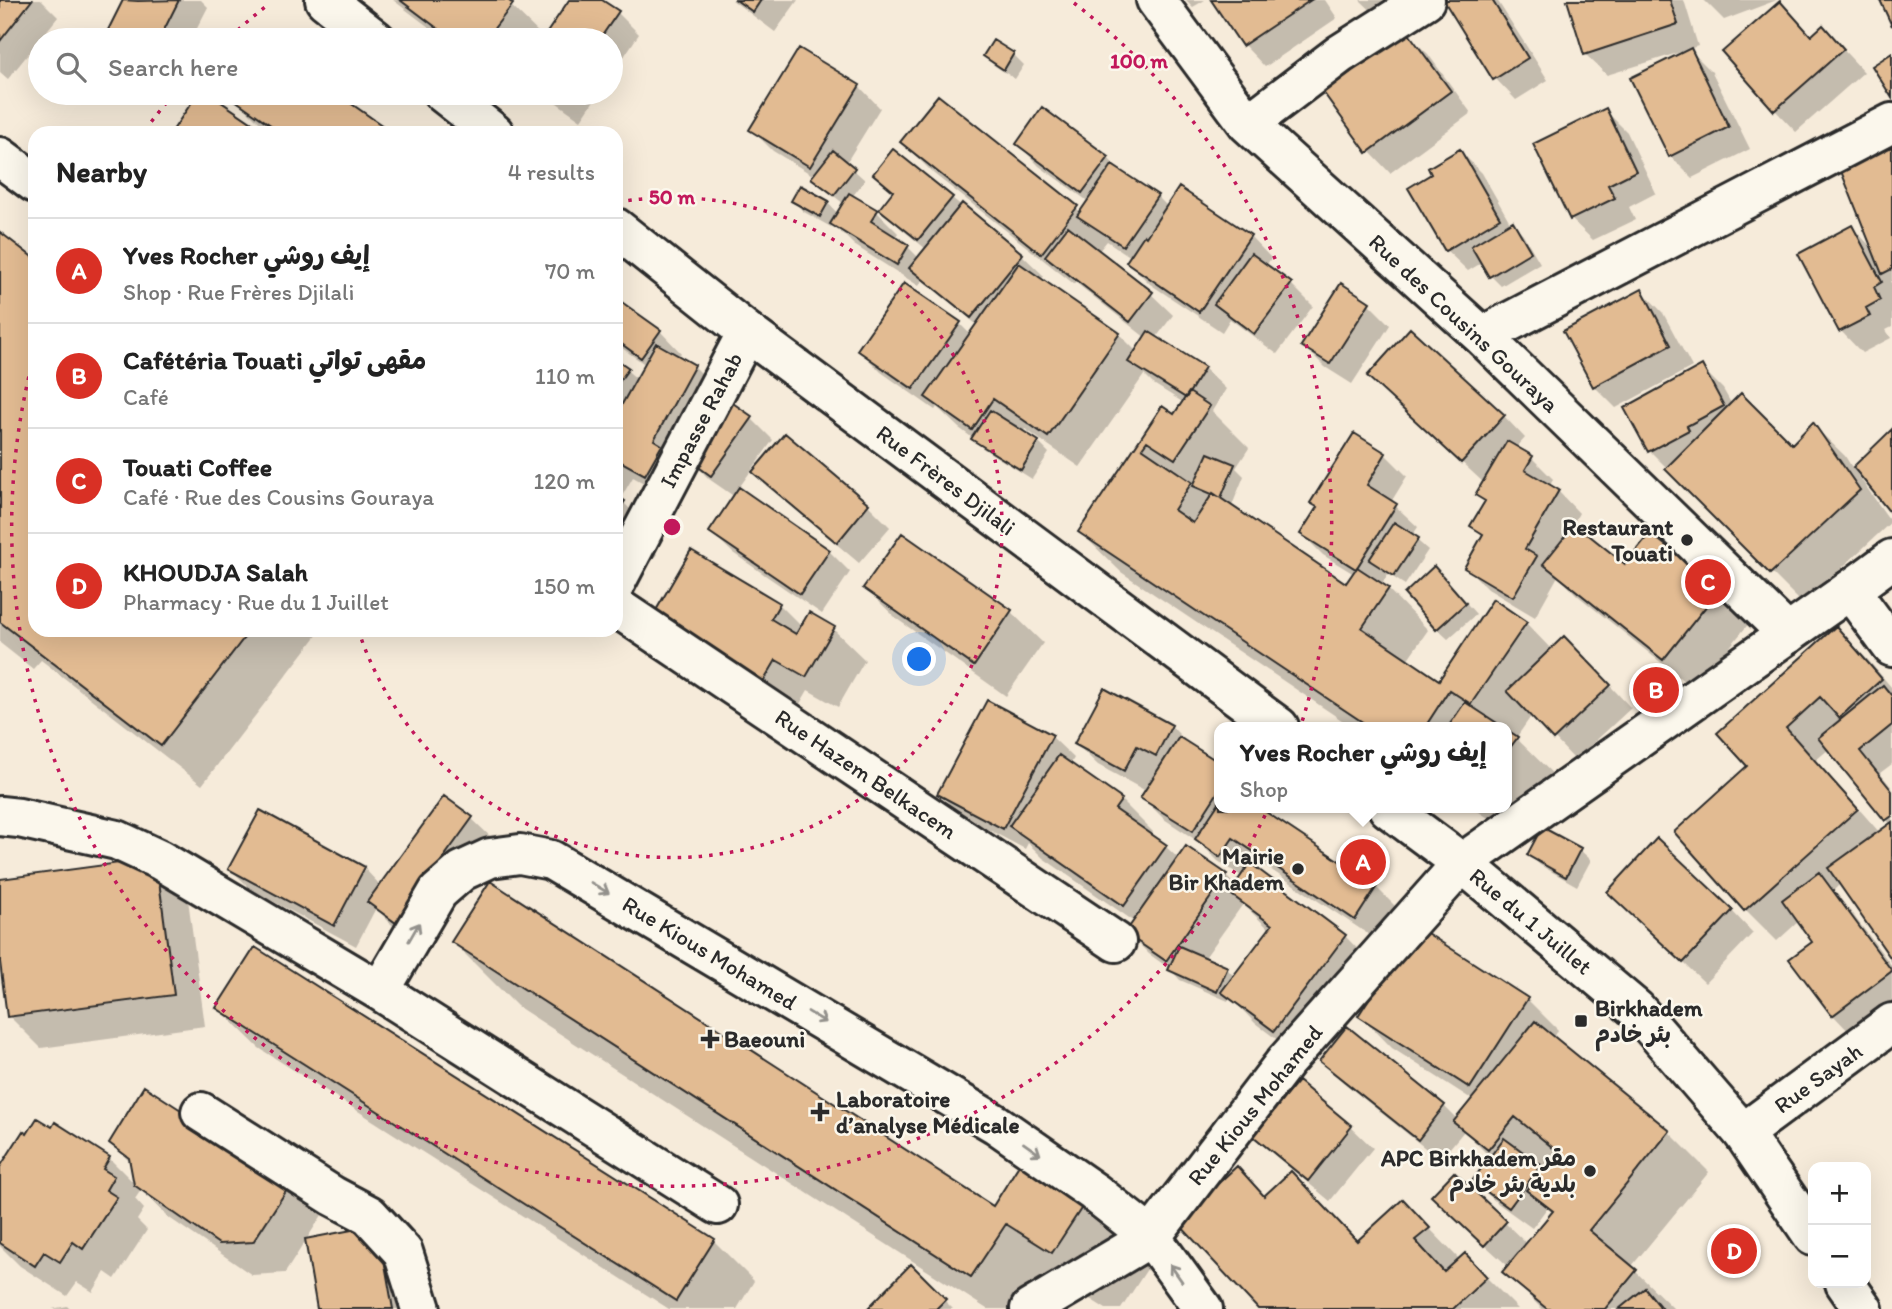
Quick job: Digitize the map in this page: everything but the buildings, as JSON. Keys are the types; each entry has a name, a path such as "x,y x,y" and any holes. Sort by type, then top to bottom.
{"street":[{"path":"325,0 361,28"},
{"name":"Rue des Cousins Gouraya","path":"1156,0 1248,124 1482,336 1788,634"},
{"path":"1248,124 1340,54 1424,0"},
{"path":"458,105 485,126"},
{"path":"1482,336 1892,122"},
{"path":"0,157 28,178"},
{"name":"Rue Frères Djilali","path":"623,234 747,331 1272,722"},
{"name":"Impasse Rahab","path":"623,569 747,331"},
{"name":"Rue Kious Mohamed","path":"380,991 438,892 461,871 490,858 520,854 551,860 996,1124 1094,1192 1151,1237 1285,1062 1462,863 1892,559"},
{"path":"1850,590 1892,647"},
{"name":"Rue Hazem Belkacem","path":"623,612 1116,942"},
{"path":"1395,813 1462,863"},
{"path":"0,816 117,840 137,848 380,991 718,1205"},
{"name":"Rue du 1 Juillet","path":"1462,863 1636,1009 1743,1133 1808,1229"},
{"name":"Rue Sayah","path":"1743,1133 1892,1023"},
{"path":"201,1112 333,1196 369,1215 403,1252 421,1309"},
{"path":"1030,1309 1151,1237 1203,1309"},
{"path":"1848,1288 1863,1309"}],"place":[{"name":"Restaurant Touati","path":"1687,540"},
{"name":"Touati Coffee","path":"1708,582"},
{"name":"Cafétéria Touati مقهى تواتي","path":"1656,690"},
{"name":"Yves Rocher إيف روشي","path":"1363,862"},
{"name":"Mairie Bir Khadem","path":"1298,869"},
{"name":"Birkhadem بئر خادم","path":"1581,1021"},
{"name":"Baeouni","path":"710,1039"},
{"name":"Laboratoire d’analyse Médicale","path":"820,1112"},
{"name":"APC Birkhadem مقر بلدية بئر خادم","path":"1590,1171"},
{"name":"KHOUDJA Salah","path":"1734,1251"}]}
